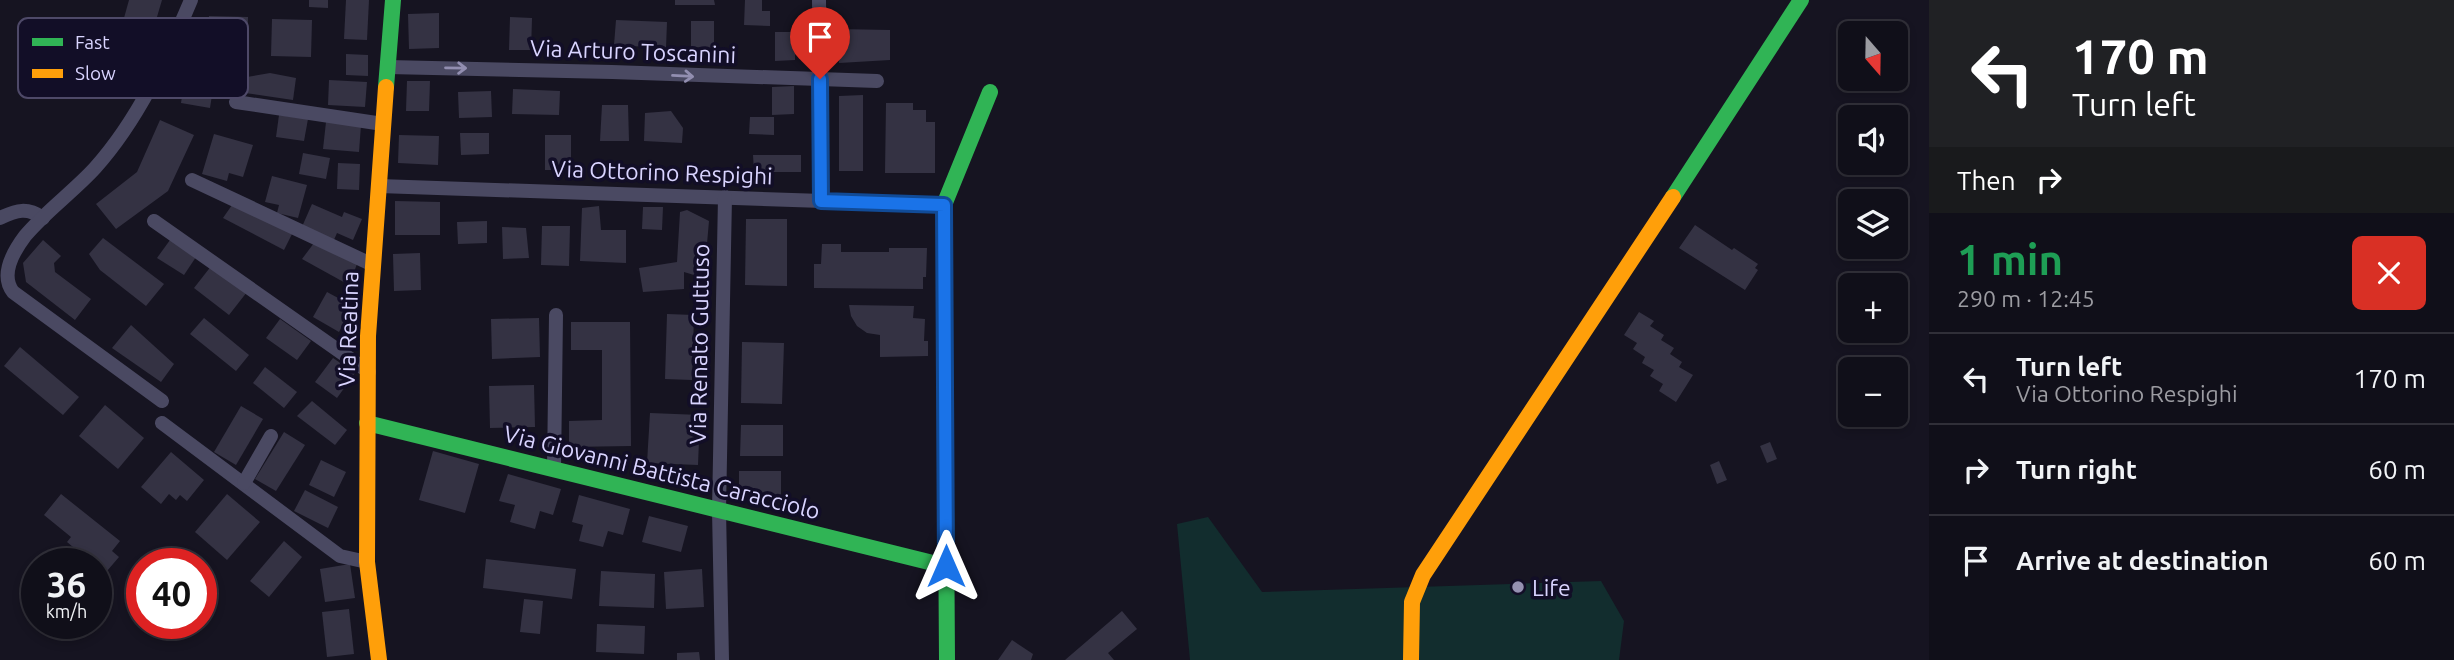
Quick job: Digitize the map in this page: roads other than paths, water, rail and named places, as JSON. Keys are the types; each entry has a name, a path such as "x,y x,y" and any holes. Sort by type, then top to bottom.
{"street":[{"path":"183,18 191,0"},
{"name":"Via Reatina","path":"379,660 367,562 368,336 393,0"},
{"path":"820,0 821,201"},
{"path":"1411,660 1412,602 1423,575 1801,0"},
{"name":"Via Arturo Toscanini","path":"388,67 877,81"},
{"path":"947,660 944,205 990,92"},
{"path":"143,98 120,136 94,170 30,230 16,248 4,276 6,285 162,401"},
{"path":"236,102 383,124"},
{"path":"192,180 373,265"},
{"name":"Via Ottorino Respighi","path":"379,186 944,205"},
{"name":"Via Renato Guttuso","path":"722,660 719,510 726,197"},
{"path":"0,218 23,209 43,218"},
{"path":"154,220 369,372"},
{"path":"554,469 556,316"},
{"path":"162,423 340,556 367,562"},
{"name":"Via Giovanni Battista Caracciolo","path":"367,424 946,566"},
{"path":"244,483 271,436"}],"place":[{"name":"Life","path":"1518,587"}]}
